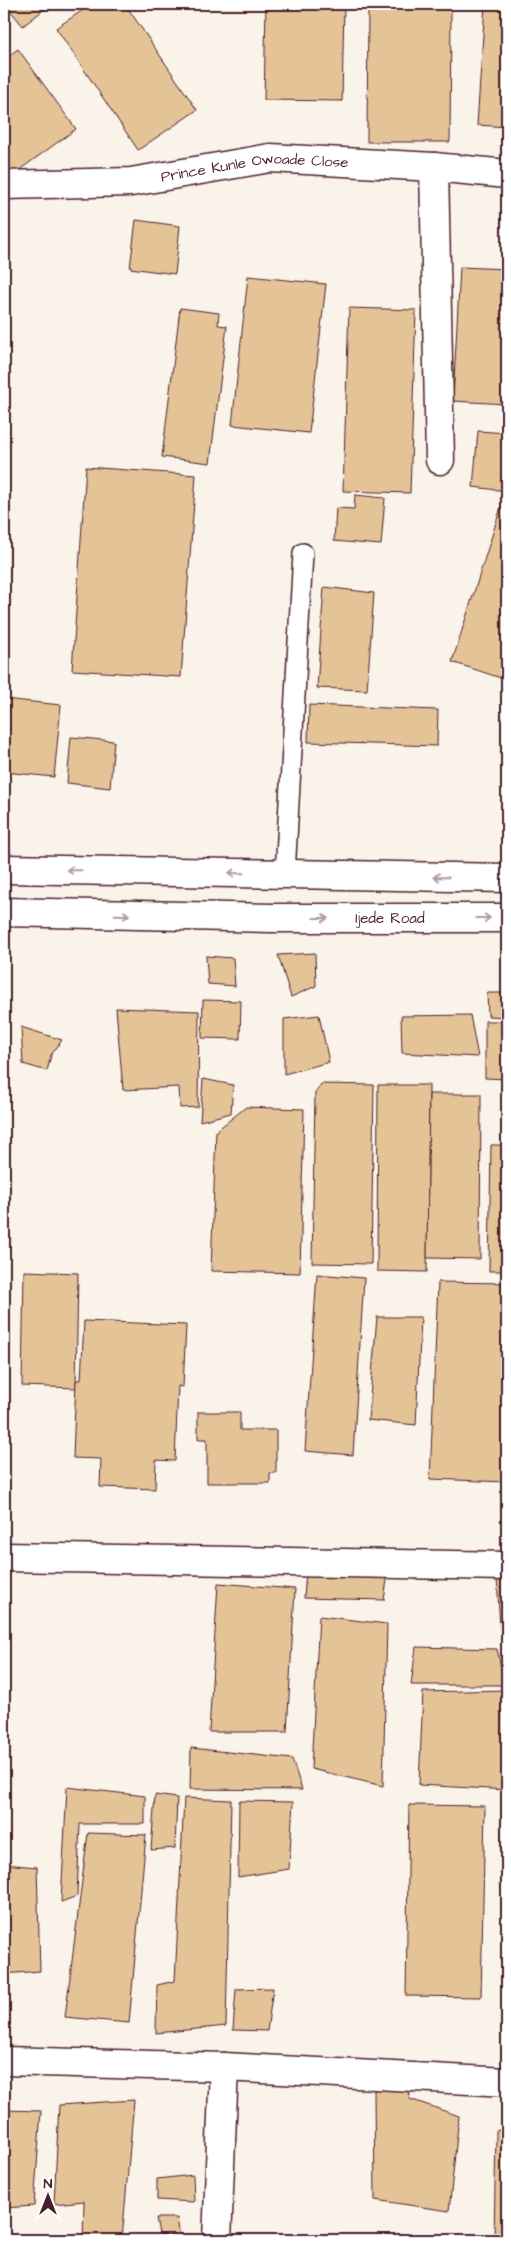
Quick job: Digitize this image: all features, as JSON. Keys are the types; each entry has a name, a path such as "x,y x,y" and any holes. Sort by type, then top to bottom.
{"street":[{"name":"Prince Kunle Owoade Close","path":"4,185 132,182 270,158 434,167 507,174"},
{"path":"434,167 440,460"},
{"path":"4,869 507,878"},
{"name":"Ijede Road","path":"4,912 272,918 507,918"},
{"path":"4,1557 507,1566"},
{"path":"4,2061 224,2067 507,2082"},
{"path":"217,2240 224,2067"}],"lane":[{"path":"285,874 303,553"}],"building":[{"path":"5,4 51,4 23,26"},
{"path":"92,4 125,4 197,110 138,150 56,28"},
{"path":"266,4 344,4 342,101 264,100"},
{"path":"368,4 451,5 450,142 367,142"},
{"path":"485,4 507,4 507,127 477,125"},
{"path":"18,49 76,129 4,181 4,59"},
{"path":"136,220 180,226 175,274 130,268"},
{"path":"460,267 507,269 507,404 453,401"},
{"path":"248,276 326,284 309,433 232,425"},
{"path":"180,308 219,313 218,325 227,326 210,463 162,457"},
{"path":"349,308 416,310 410,493 343,491"},
{"path":"478,431 507,433 507,491 473,487"},
{"path":"86,467 196,475 181,677 72,670"},
{"path":"355,495 385,498 381,545 334,541 336,508 354,509"},
{"path":"501,507 507,509 507,680 452,662"},
{"path":"324,587 374,593 367,690 317,688"},
{"path":"4,699 61,705 54,777 4,772"},
{"path":"309,705 438,710 437,746 308,742"},
{"path":"71,737 114,741 110,788 67,783"},
{"path":"315,953 316,986 291,997 278,955"},
{"path":"206,956 233,958 235,986 208,984"},
{"path":"487,993 507,993 507,1017 488,1016"},
{"path":"203,1000 241,1001 240,1039 202,1038"},
{"path":"116,1008 199,1011 198,1107 180,1108 179,1087 123,1090"},
{"path":"319,1015 329,1062 284,1074 284,1019"},
{"path":"470,1015 478,1057 402,1053 401,1016"},
{"path":"485,1021 507,1021 507,1079 485,1078"},
{"path":"21,1027 62,1040 51,1055 47,1071 23,1064"},
{"path":"203,1079 233,1085 231,1113 200,1121"},
{"path":"321,1084 374,1085 371,1264 312,1263 315,1093"},
{"path":"378,1085 429,1085 427,1272 377,1271"},
{"path":"429,1094 481,1094 480,1259 427,1258"},
{"path":"246,1107 304,1109 300,1273 211,1271 216,1131"},
{"path":"491,1145 507,1145 507,1271 489,1271"},
{"path":"24,1271 78,1273 76,1388 22,1386"},
{"path":"317,1274 364,1278 353,1455 305,1451"},
{"path":"438,1282 507,1283 507,1482 430,1479"},
{"path":"377,1317 421,1317 416,1425 368,1420"},
{"path":"84,1321 186,1325 183,1387 178,1386 175,1461 156,1460 155,1489 100,1487 101,1459 73,1458 76,1380 81,1380"},
{"path":"198,1412 240,1412 240,1430 276,1430 276,1473 270,1473 270,1483 207,1483 207,1439 198,1439"},
{"path":"306,1570 388,1573 384,1600 304,1598"},
{"path":"507,1577 507,1629 500,1628 497,1578"},
{"path":"218,1583 295,1589 287,1732 209,1732"},
{"path":"319,1616 387,1624 383,1786 311,1769"},
{"path":"416,1647 497,1649 505,1685 411,1685"},
{"path":"507,1690 507,1790 419,1785 423,1692"},
{"path":"191,1748 292,1759 302,1790 190,1789"},
{"path":"67,1787 145,1796 145,1824 80,1824 77,1896 61,1902"},
{"path":"155,1795 177,1798 175,1848 151,1850"},
{"path":"184,1798 231,1800 226,2026 156,2033 157,1985 175,1981"},
{"path":"239,1801 293,1802 289,1869 238,1877"},
{"path":"409,1805 485,1806 481,1997 406,1996"},
{"path":"88,1833 146,1835 129,2023 65,2017"},
{"path":"4,1864 37,1867 40,1971 4,1974"},
{"path":"273,1988 267,2031 233,2030 236,1989"},
{"path":"406,2085 410,2099 459,2116 449,2211 375,2200 374,2090"},
{"path":"134,2100 122,2240 83,2240 84,2201 54,2204 59,2105"},
{"path":"4,2110 41,2111 34,2206 4,2208"},
{"path":"507,2128 507,2240 494,2240 496,2131"},
{"path":"193,2175 194,2202 157,2200 157,2179"},
{"path":"156,2218 177,2218 180,2237 159,2234"}]}
